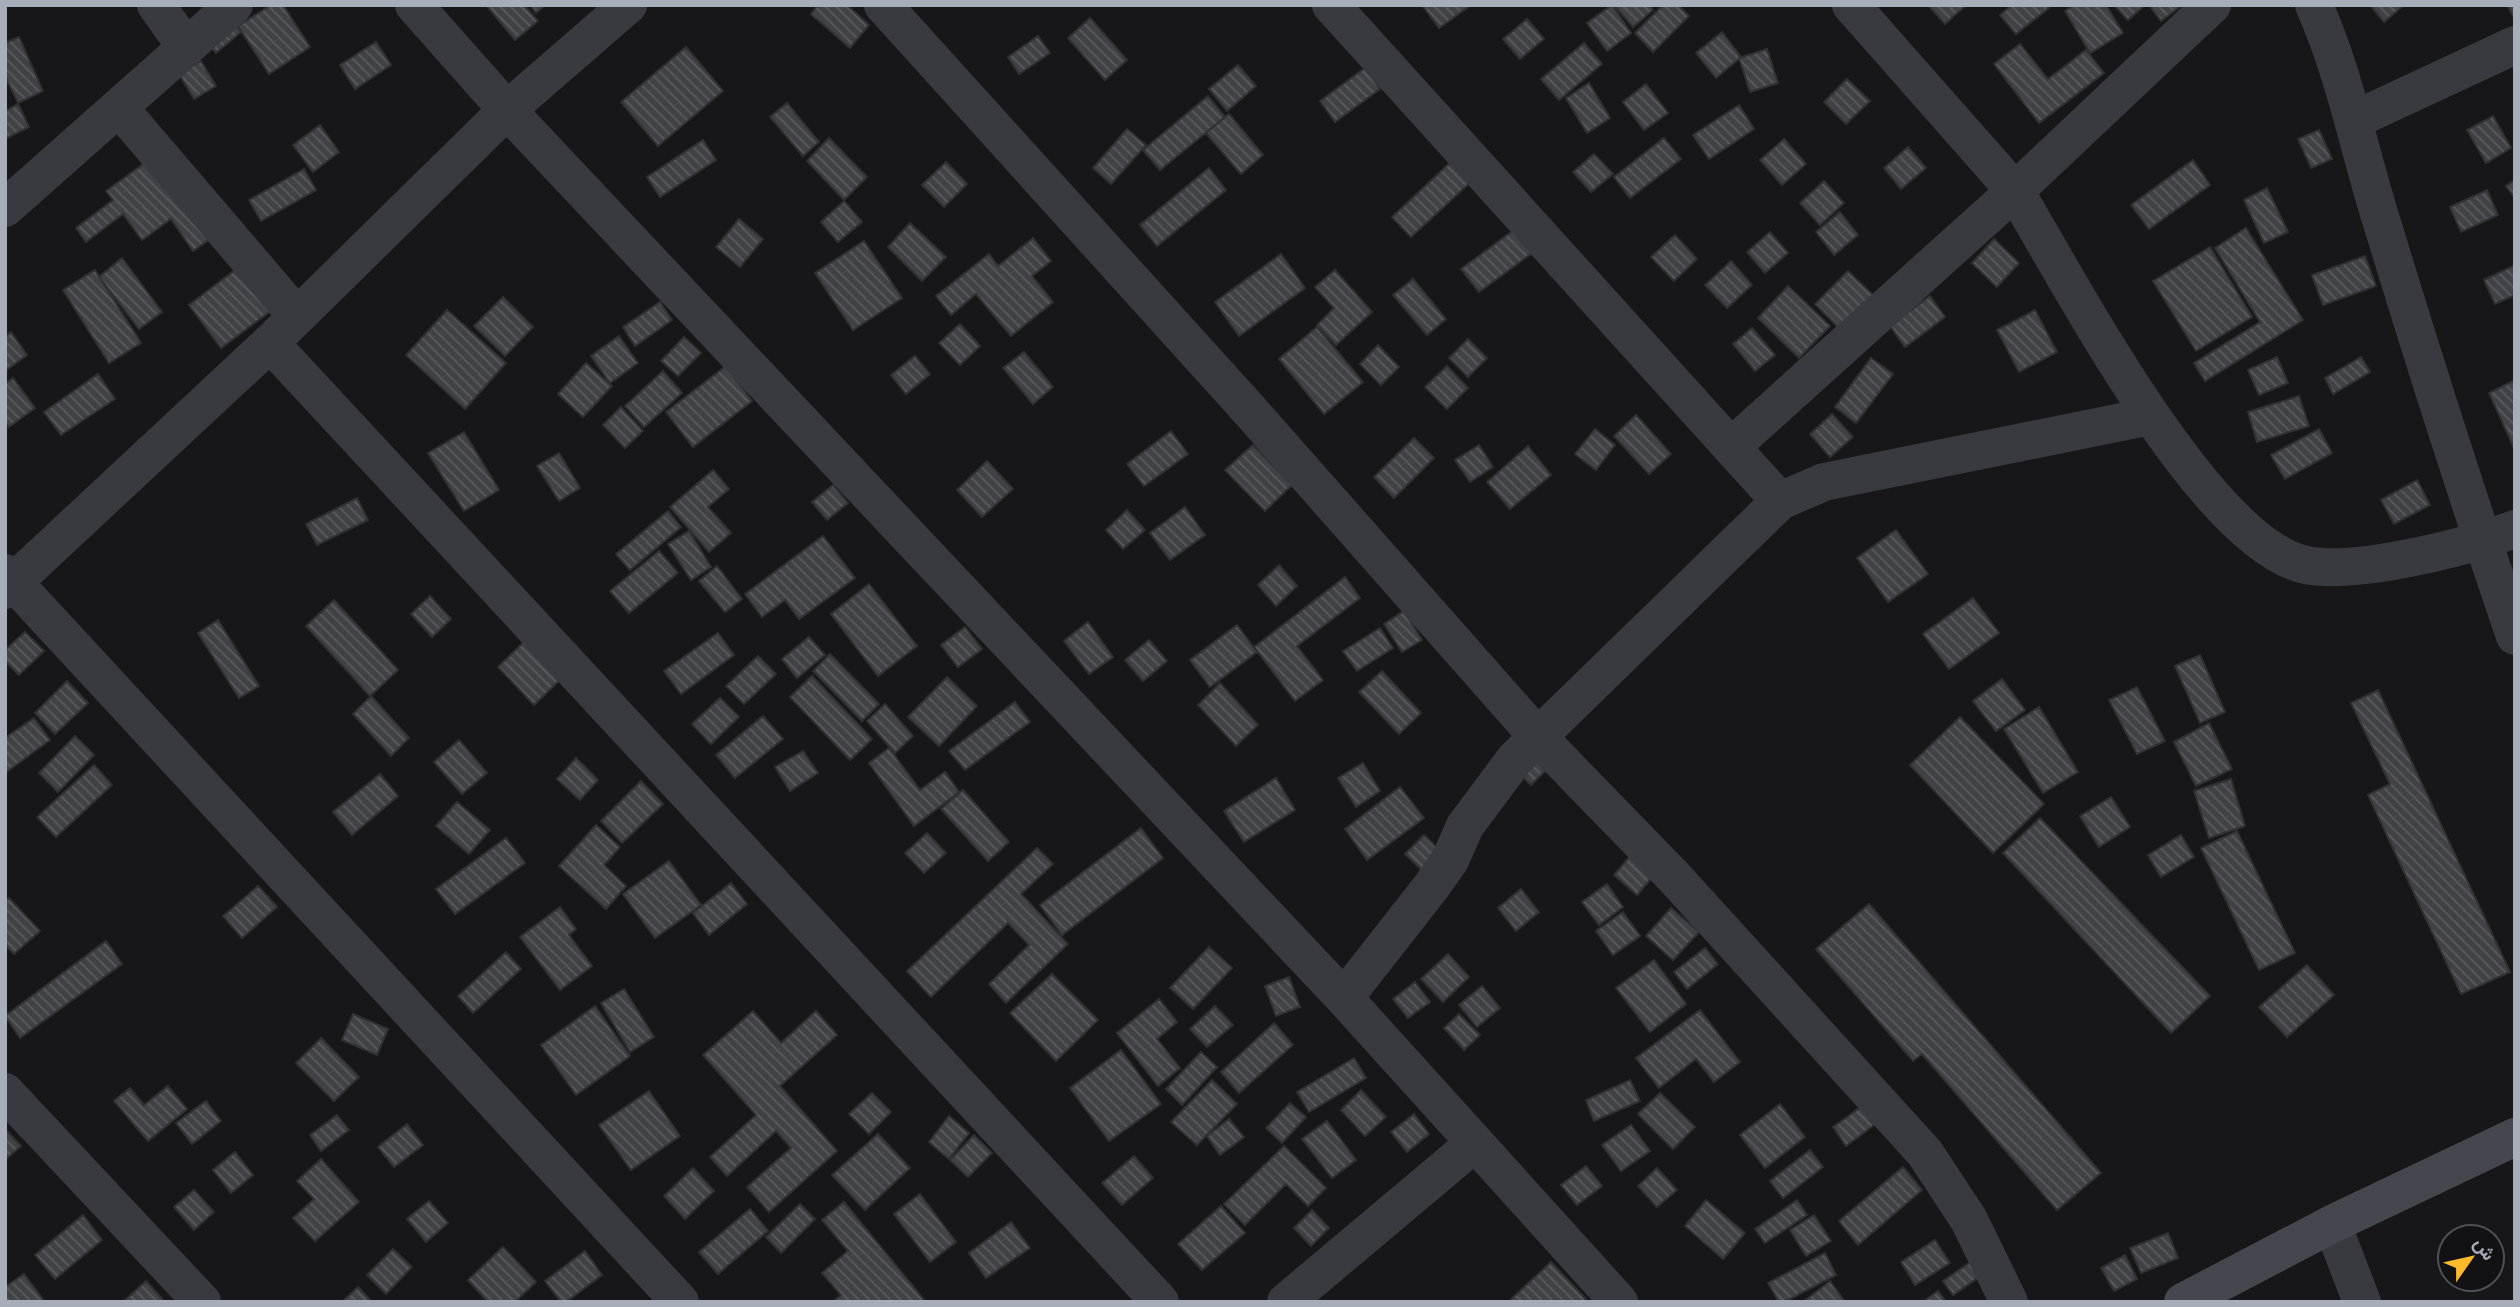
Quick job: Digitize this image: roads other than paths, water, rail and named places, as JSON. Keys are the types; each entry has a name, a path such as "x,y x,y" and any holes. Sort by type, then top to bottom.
{"street":[{"path":"156,5 186,47"},
{"path":"5,208 120,109 234,5"},
{"path":"414,5 506,110 1344,998 1619,1302"},
{"path":"628,5 506,110 270,343 8,582 680,1302"},
{"path":"883,5 1252,412 1536,736 1674,877 1925,1153 1969,1220 2009,1302"},
{"path":"1331,5 1780,501"},
{"path":"1852,5 2015,191 2151,416 2209,494 2254,540 2302,564 2364,566 2499,535"},
{"path":"1731,447 2015,191 2212,5"},
{"path":"2315,5 2354,120 2383,227 2499,535 2515,636"},
{"path":"2354,120 2515,45"},
{"path":"120,109 297,316"},
{"path":"270,343 1160,1302"},
{"path":"1344,998 1450,860 1465,826 1491,789 1536,736 1780,501 1824,482 2151,416"},
{"path":"5,1093 202,1302"},
{"path":"2183,1302 2332,1224 2515,1137"},
{"path":"1286,1302 1475,1143"},
{"path":"2332,1224 2362,1302"}]}
